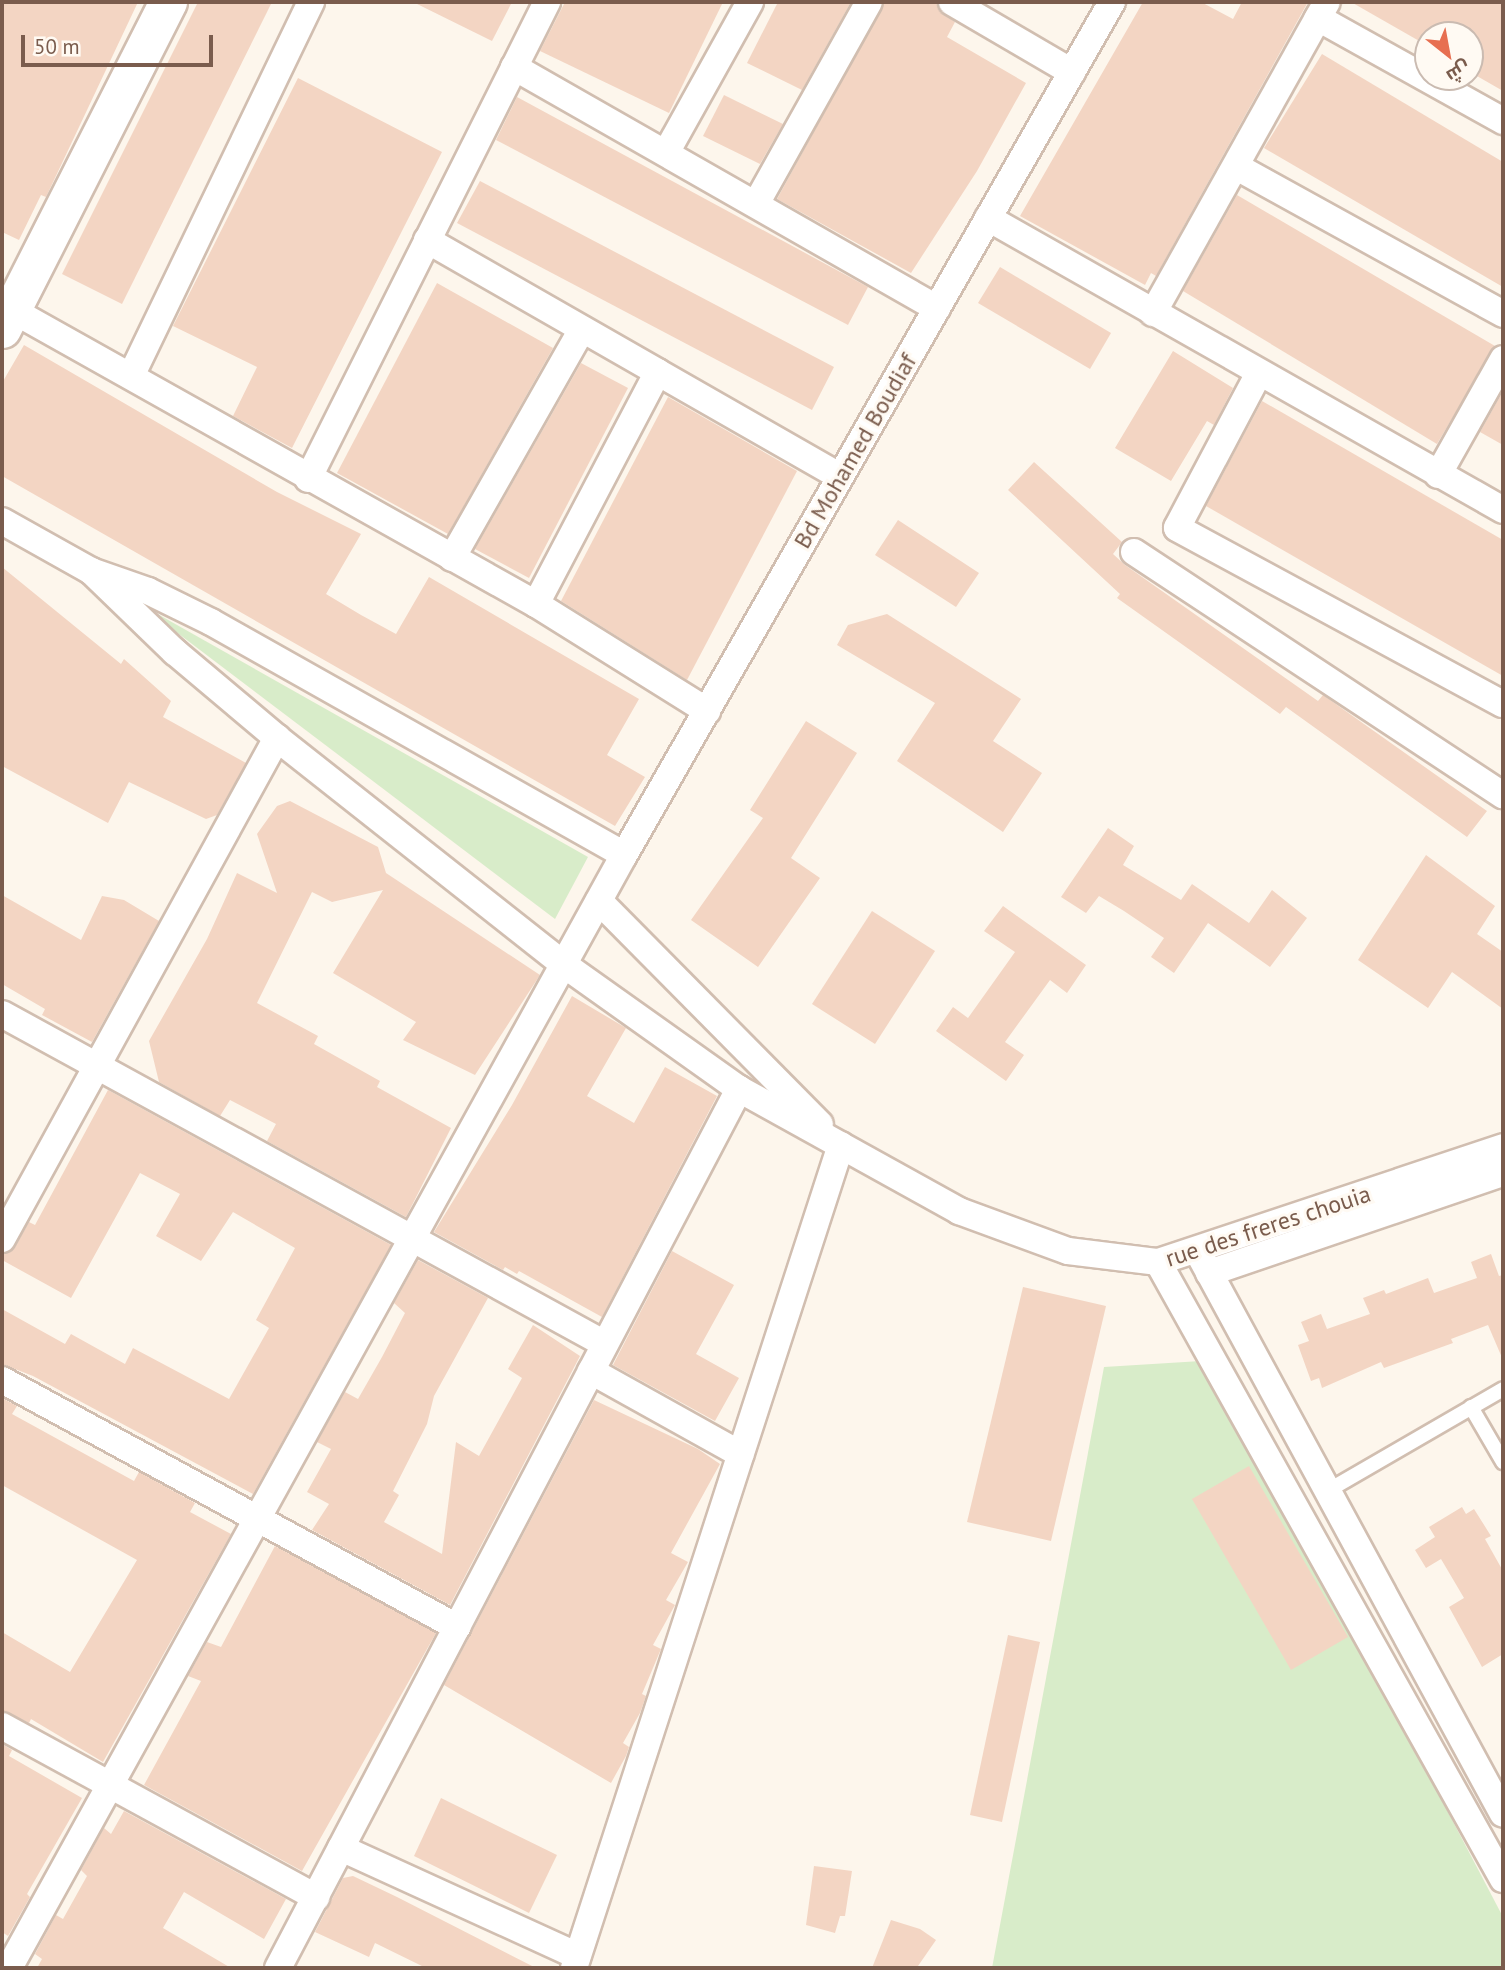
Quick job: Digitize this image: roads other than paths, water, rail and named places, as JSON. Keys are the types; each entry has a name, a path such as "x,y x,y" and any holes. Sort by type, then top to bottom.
{"main road":[{"path":"7,320 168,2"}],"street":[{"path":"308,479 547,2"},
{"path":"666,153 750,2"},
{"path":"756,204 869,2"},
{"path":"952,2 1072,72"},
{"name":"Bd Mohamed Boudiaf","path":"9,1968 624,855 1112,2"},
{"path":"132,374 302,5"},
{"path":"1153,313 1323,10 1503,121"},
{"path":"514,66 937,307"},
{"path":"1237,167 1503,314"},
{"path":"988,218 1437,475 1503,510"},
{"path":"427,240 841,477"},
{"path":"7,320 132,374 308,479 536,604 707,711"},
{"path":"452,558 582,329"},
{"path":"1437,475 1503,359"},
{"path":"536,604 658,372"},
{"path":"1259,373 1177,528 1503,704"},
{"path":"2,521 91,571 148,591 211,622 624,855"},
{"path":"1134,552 1503,795"},
{"name":"rue des freres chouia","path":"91,571 175,652 277,738 563,964 739,1089 959,1211 1068,1251 1158,1262 1203,1263 1503,1147"},
{"path":"2,1238 99,1067 277,738"},
{"path":"341,1848 576,1962 841,1145 599,901"},
{"path":"2,1014 605,1344"},
{"path":"278,1968 739,1089"},
{"path":"1503,1173 1203,1263 1329,1490 1503,1814"},
{"path":"1158,1262 1503,1879"},
{"path":"591,1371 740,1454"},
{"path":"2,1380 457,1627"},
{"path":"2,1726 316,1897"}],"lane":[{"path":"1329,1490 1503,1389"},
{"path":"1471,1407 1503,1462"}]}
